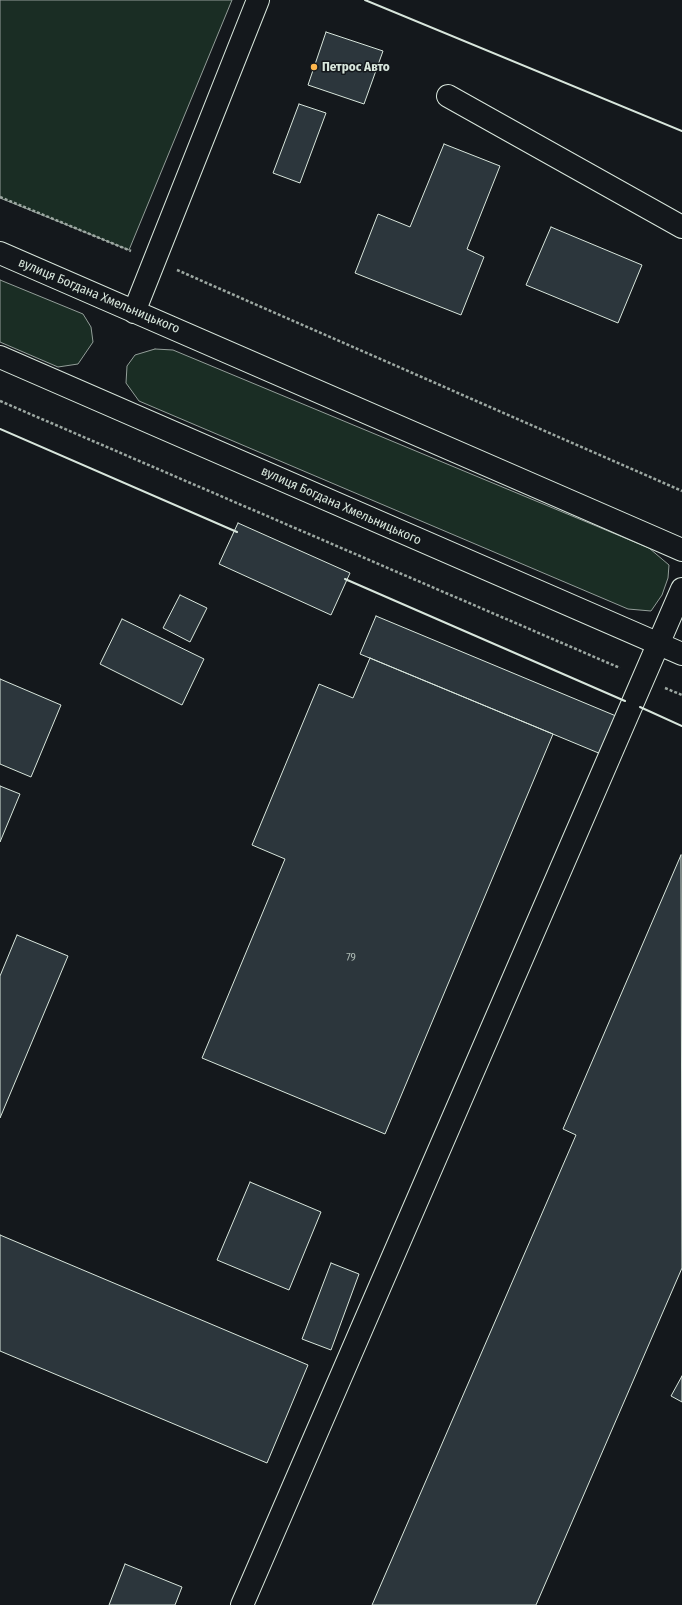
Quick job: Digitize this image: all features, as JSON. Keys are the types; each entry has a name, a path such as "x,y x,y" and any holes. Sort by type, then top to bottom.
{"street":[{"path":"134,312 258,0"},
{"path":"448,96 682,226"},
{"name":"вулиця Богдана Хмельницького","path":"0,253 682,550"},
{"name":"вулиця Богдана Хмельницького","path":"0,357 682,654"},
{"path":"242,1605 682,590"}],"path":[{"path":"0,197 154,260 682,491"},
{"path":"0,401 682,695"}],"green space":[{"path":"0,0 232,0 129,250 0,198"},
{"path":"0,280 83,314 91,327 93,342 78,364 58,367 0,342"},
{"path":"155,349 173,350 649,548 669,565 668,578 662,595 651,611 628,609 139,401 126,383 127,366 135,355"}],"building":[{"path":"326,32 383,51 364,104 308,85"},
{"path":"299,104 326,113 300,183 273,173"},
{"path":"444,144 500,166 467,249 484,257 461,315 355,273 378,214 410,227"},
{"path":"551,227 642,265 618,323 526,285"},
{"path":"238,523 350,573 331,615 219,564"},
{"path":"180,595 207,608 190,642 163,628"},
{"path":"376,616 616,716 601,754 360,654"},
{"path":"122,619 204,659 182,705 100,664"},
{"path":"370,658 553,734 385,1134 202,1058 285,859 252,845 319,684 353,698"},
{"path":"0,679 61,705 31,777 0,764"},
{"path":"0,786 20,794 0,842"},
{"path":"681,855 682,1268 536,1605 372,1605 576,1135 563,1129"},
{"path":"17,935 68,956 0,1118 0,976"},
{"path":"250,1182 321,1212 289,1290 217,1260"},
{"path":"0,1235 308,1365 267,1463 0,1351"},
{"path":"331,1263 359,1274 331,1350 302,1339"},
{"path":"682,1376 682,1402 671,1396"},
{"path":"125,1564 182,1587 175,1605 109,1605"}],"wall":[{"path":"365,0 682,131"},
{"path":"0,429 237,532"},
{"path":"345,579 625,701"},
{"path":"640,707 682,726"}],"place":[{"name":"Петрос Авто","path":"314,67"}]}
